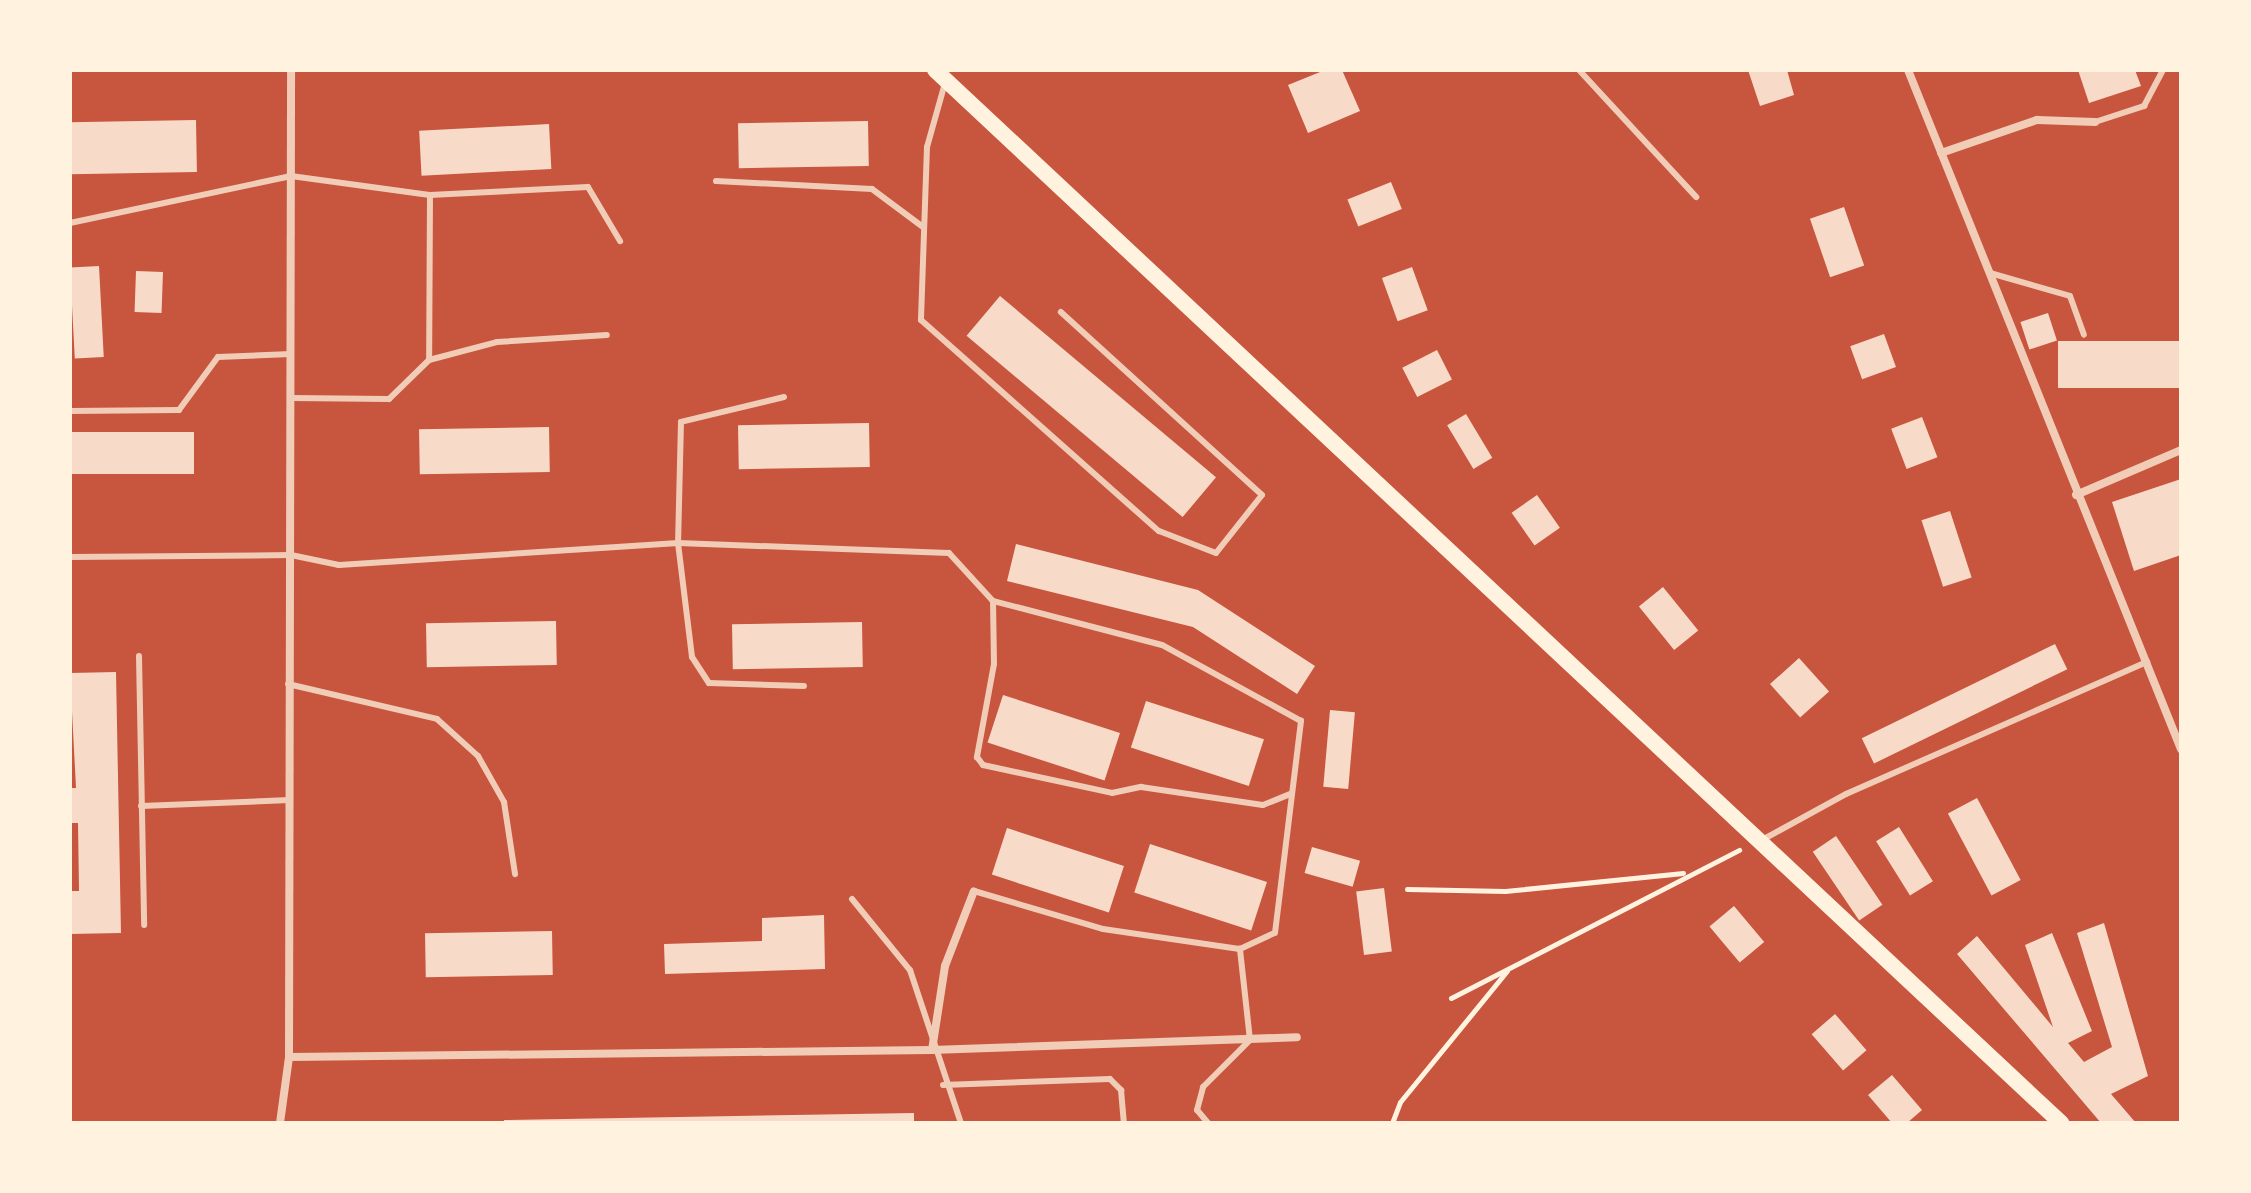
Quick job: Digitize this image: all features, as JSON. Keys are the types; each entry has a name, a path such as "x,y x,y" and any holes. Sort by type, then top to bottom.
{"main road":[{"path":"940,75 2061,1123"}],"street":[{"path":"280,1123 289,1057 291,70"},
{"path":"1908,70 2076,495 2148,661 2181,749"},
{"path":"1941,153 2037,120 2095,122"},
{"path":"2076,495 2181,450"},
{"path":"932,1050 945,966 974,891"},
{"path":"289,1057 932,1050 1297,1037"}],"lane":[{"path":"1579,70 1696,197"},
{"path":"2095,122 2144,106 2163,70"},
{"path":"940,75 927,147 921,320 1159,531 1216,553 1262,495 1061,312"},
{"path":"70,223 291,176 430,195 588,187 620,241"},
{"path":"716,181 872,189 923,227"},
{"path":"429,360 430,195"},
{"path":"1987,272 2070,296 2084,335"},
{"path":"291,398 389,399 429,360 497,342 607,335"},
{"path":"70,411 179,410 218,357 291,354"},
{"path":"784,397 681,422 678,543 692,657 709,683 804,686"},
{"path":"70,557 291,555 339,565 678,543 949,553 993,601 1162,645 1301,721 1275,933 1240,949 1103,929 974,891"},
{"path":"993,601 994,664 977,757 983,765 1112,793 1141,787 1263,805 1290,794"},
{"path":"139,656 144,925"},
{"path":"1759,842 1846,794 2148,661"},
{"path":"288,684 437,719 478,756 504,802 515,874"},
{"path":"141,806 290,800"},
{"path":"852,899 910,970 928,1012 932,1050 943,1085 961,1123"},
{"path":"1208,1123 1197,1110 1203,1087 1250,1040 1240,949"},
{"path":"943,1085 1110,1079 1121,1090 1124,1123"}],"path":[{"path":"1451,998 1688,873 1759,842"},
{"path":"1407,889 1505,891 1688,873"},
{"path":"1392,1123 1400,1102 1508,970"}],"building":[{"path":"1325,70 1342,70 1360,111 1308,133 1288,85"},
{"path":"1748,70 1787,70 1794,95 1760,106"},
{"path":"2078,70 2135,70 2141,86 2089,103"},
{"path":"196,120 197,172 71,174 70,122"},
{"path":"868,121 869,166 739,168 738,123"},
{"path":"549,124 551,169 422,176 419,131"},
{"path":"1391,182 1402,209 1358,226 1347,200"},
{"path":"1844,207 1864,266 1830,277 1810,219"},
{"path":"99,266 104,357 75,358 70,268"},
{"path":"1412,267 1428,310 1398,321 1382,278"},
{"path":"136,271 163,272 162,313 135,312"},
{"path":"1000,296 1216,477 1183,517 967,336"},
{"path":"2048,313 2057,341 2029,350 2020,322"},
{"path":"1884,334 1896,367 1862,379 1850,346"},
{"path":"2058,341 2181,341 2181,388 2058,388"},
{"path":"1437,350 1452,379 1417,397 1402,368"},
{"path":"1466,414 1492,458 1473,469 1447,425"},
{"path":"1922,417 1937,457 1907,469 1891,429"},
{"path":"869,423 870,467 739,469 738,425"},
{"path":"549,427 550,472 420,474 419,429"},
{"path":"70,432 194,432 194,474 70,474"},
{"path":"2181,479 2181,555 2134,571 2112,502"},
{"path":"1537,495 1560,528 1535,546 1512,513"},
{"path":"1950,511 1972,578 1943,587 1921,520"},
{"path":"1016,544 1198,590 1315,666 1297,694 1193,627 1007,581"},
{"path":"1663,587 1698,631 1674,650 1639,607"},
{"path":"556,621 557,665 427,667 426,623"},
{"path":"862,622 863,667 733,669 732,624"},
{"path":"2055,644 2067,669 1874,763 1862,738"},
{"path":"1799,658 1829,691 1800,718 1770,684"},
{"path":"116,672 121,933 70,934 70,891 79,891 78,823 70,823 70,788 76,788 70,673"},
{"path":"1003,695 1120,733 1105,781 988,743"},
{"path":"1146,701 1264,739 1249,786 1131,748"},
{"path":"1330,710 1355,712 1348,789 1323,787"},
{"path":"1977,798 2021,880 1992,896 1948,813"},
{"path":"1899,827 1933,881 1910,896 1876,841"},
{"path":"1007,828 1124,866 1109,913 992,875"},
{"path":"1836,836 1882,905 1859,920 1813,852"},
{"path":"1150,844 1267,882 1251,931 1134,893"},
{"path":"1312,847 1360,861 1353,887 1305,873"},
{"path":"1384,888 1392,952 1364,955 1356,891"},
{"path":"1734,906 1764,942 1740,963 1709,927"},
{"path":"824,915 825,969 665,974 664,944 762,941 762,918"},
{"path":"2104,923 2148,1076 2111,1094 2136,1123 2101,1123 1957,954 1977,936 2053,1027 2025,945 2052,933 2092,1031 2068,1043 2084,1062 2112,1047 2077,933"},
{"path":"552,931 553,975 426,977 425,933"},
{"path":"1835,1014 1866,1050 1843,1071 1812,1034"},
{"path":"1892,1075 1922,1110 1907,1123 1892,1123 1868,1095"},
{"path":"914,1113 914,1123 504,1123 504,1120"}]}
